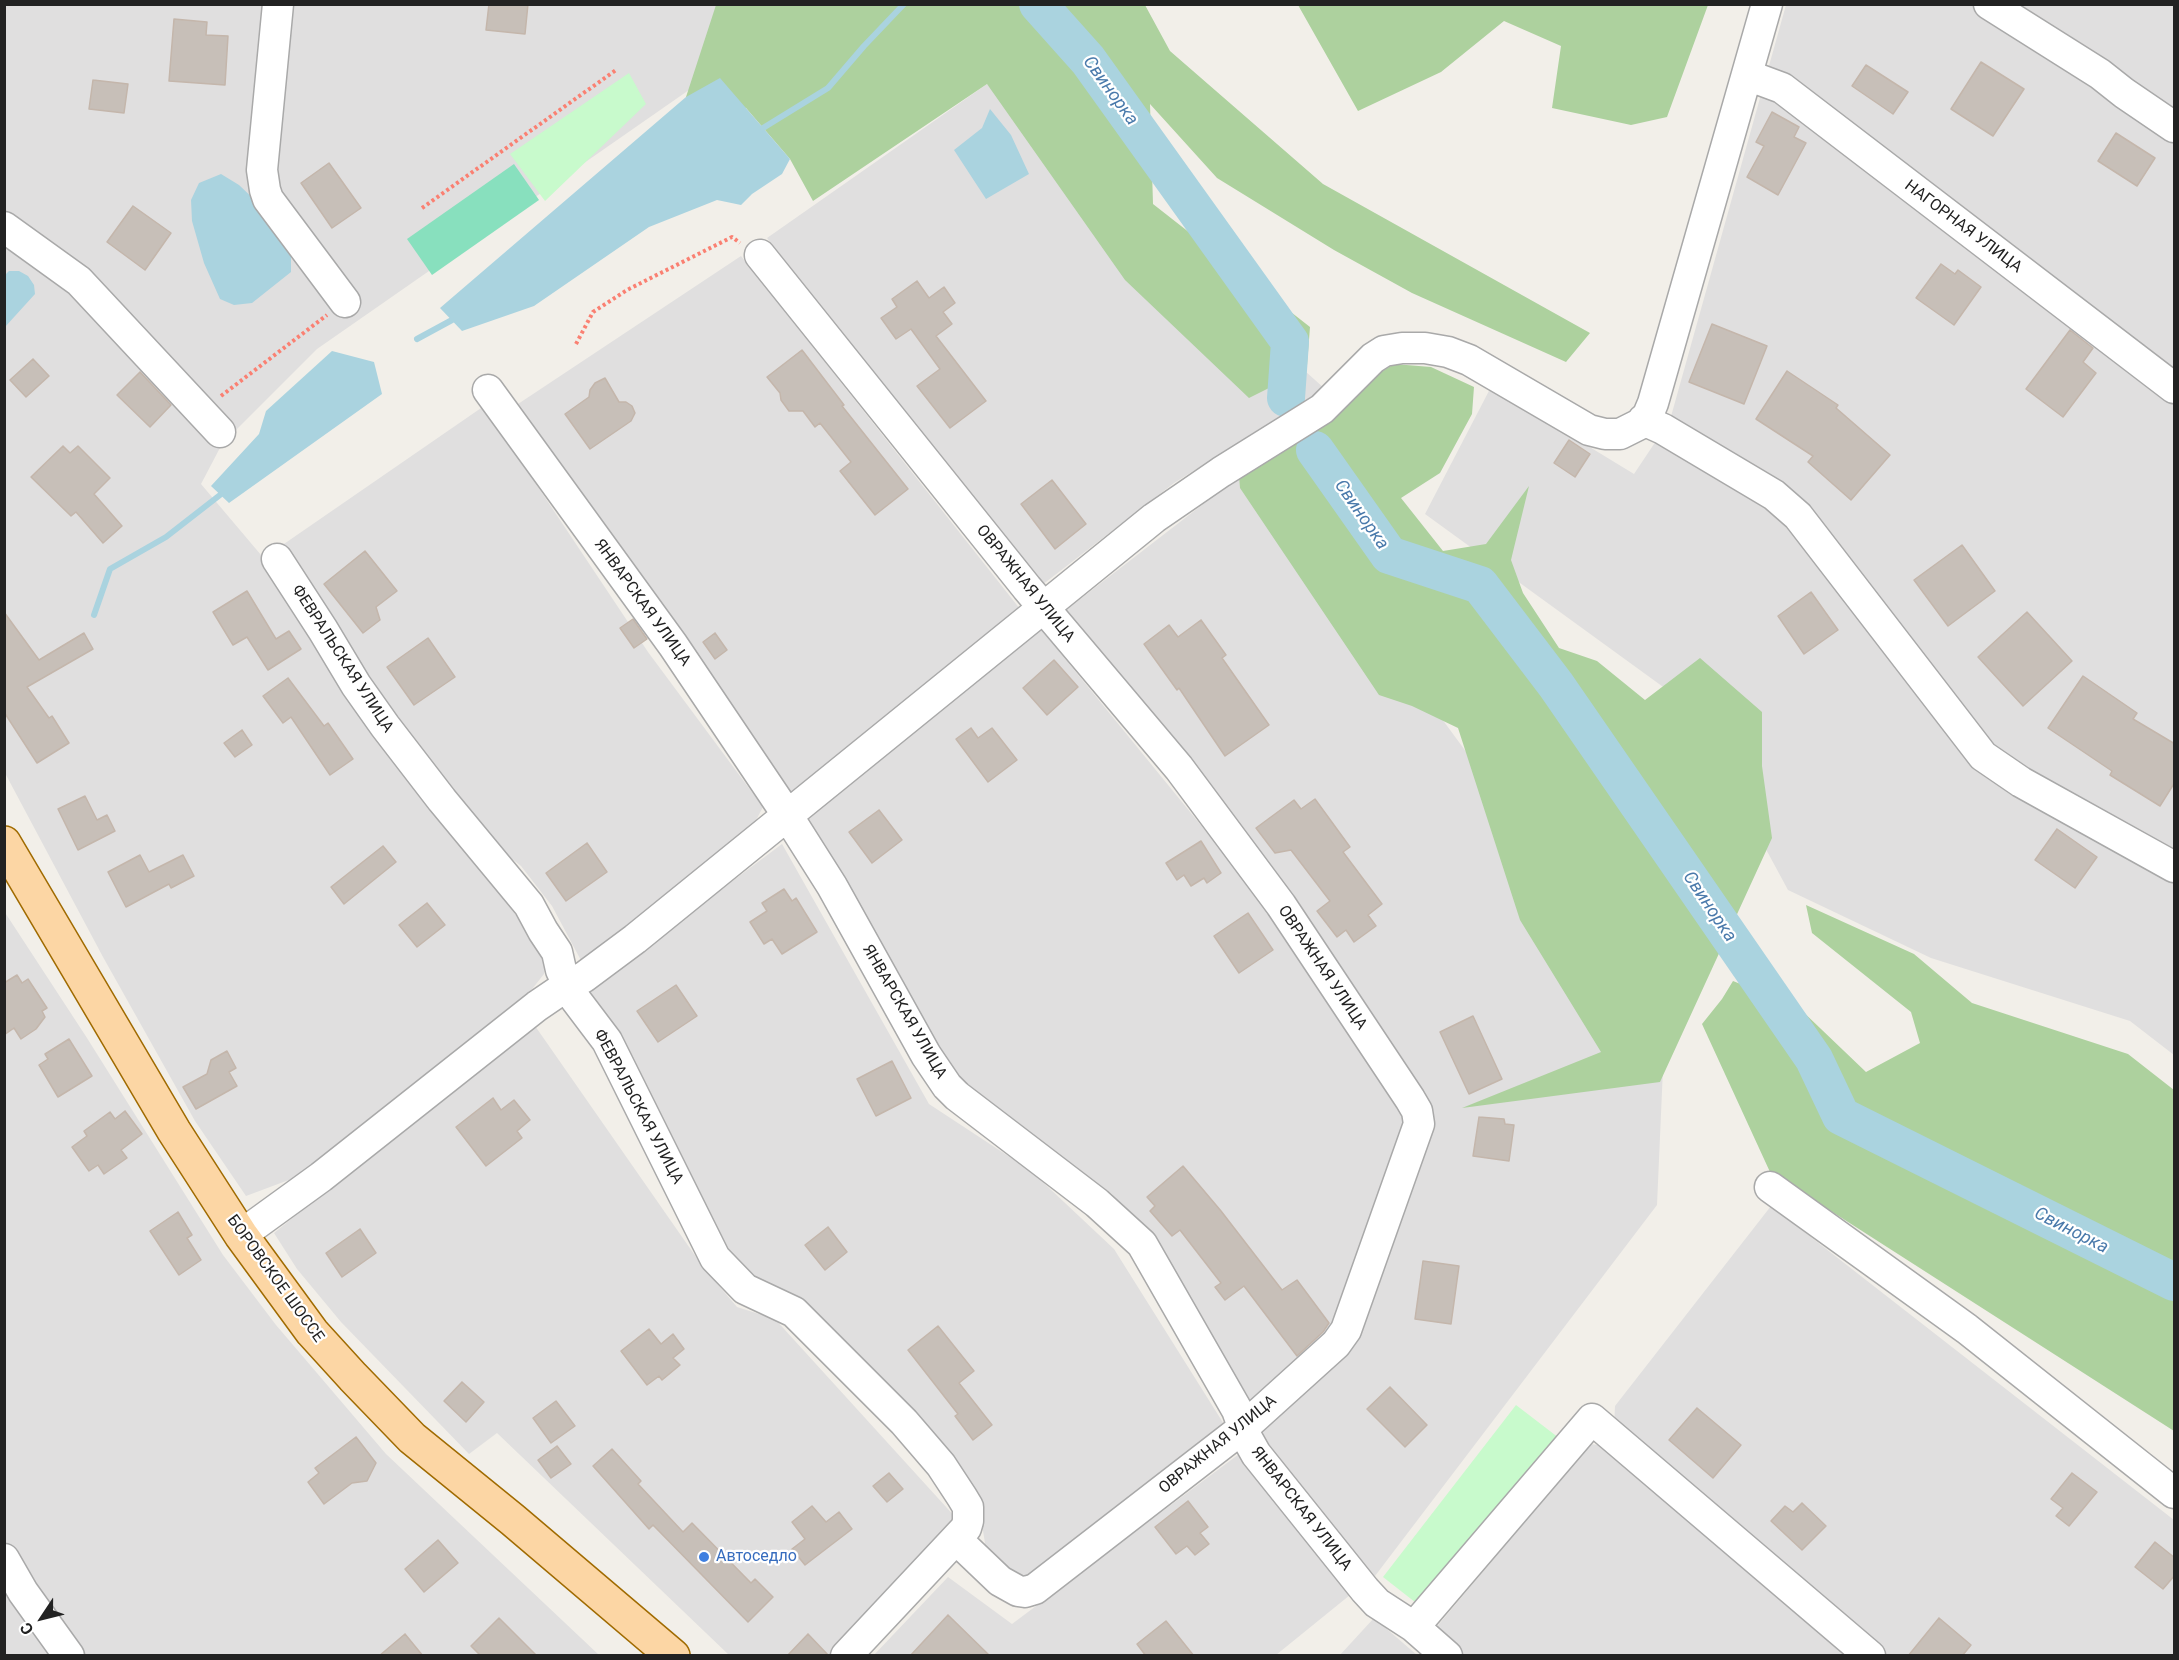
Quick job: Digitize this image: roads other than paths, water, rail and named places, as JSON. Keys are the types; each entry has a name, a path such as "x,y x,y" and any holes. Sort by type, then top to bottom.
{"main road":[{"name":"БОРОВСКОЕ ШОССЕ","path":"4,843 174,1131 241,1235 312,1332 412,1438 513,1520 673,1656"}],"street":[{"path":"278,4 262,170 265,190 268,199 345,302"},
{"path":"241,1235 321,1177 537,1006 584,977 635,939 1170,506 1322,409 1373,358 1384,351 1425,348 1448,352 1469,360 1590,430 1605,434 1620,434 1631,430 1643,420 1653,403 1767,4"},
{"path":"1989,4 2100,74 2175,127"},
{"name":"НАГОРНАЯ УЛИЦА","path":"1747,75 1782,88 2175,388"},
{"path":"4,226 79,281 211,422"},
{"name":"ОВРАЖНАЯ УЛИЦА","path":"760,255 1044,608 1179,768 1274,896 1417,1111 1419,1124 1413,1145 1346,1330 1336,1344 1243,1428 1035,1589 1025,1592 1018,1591 1000,1581 961,1534"},
{"name":"ЯНВАРСКАЯ УЛИЦА","path":"488,390 673,645 787,815 832,886 936,1071 957,1096 1097,1203 1142,1244 1237,1410 1256,1454 1377,1603 1414,1627 1447,1656"},
{"path":"1643,420 1663,429 1774,495 1798,516 1983,756 2021,782 2175,867"},
{"name":"ФЕВРАЛЬСКАЯ УЛИЦА","path":"277,559 356,685 385,726 442,800 529,905 557,951 568,986 606,1041 715,1258 745,1289 794,1312 904,1422 940,1464 968,1508 968,1521 961,1534"},
{"path":"1770,1187 1966,1329 2175,1493"},
{"path":"1414,1627 1592,1419 1870,1656"},
{"path":"846,1656 961,1534"},
{"path":"4,1558 14,1597 69,1656"}],"water":[{"path":"720,78 790,159 782,174 752,194 741,205 717,200 649,227 534,306 462,331 440,308 686,97"},
{"path":"990,109 1011,135 1029,174 986,199 954,150 982,128"},
{"path":"221,174 239,185 259,204 291,254 291,272 252,303 234,305 220,299 204,263 192,221 191,200 199,183"},
{"path":"9,271 19,271 28,276 34,285 35,294 5,327 5,275"},
{"path":"332,351 374,362 382,394 229,503 211,486 259,434 266,411"}],"waterway":[{"path":"763,128 828,88 904,4"},
{"name":"Свинорка","path":"1038,4 1088,60 1290,342 1286,398"},
{"path":"417,339 452,320"},
{"name":"Свинорка","path":"1315,450 1389,555 1480,585 1556,685 1814,1059 1841,1116 2174,1282"},
{"path":"94,615 110,569 166,537 220,495"}],"place":[{"name":"Автоседло","path":"704,1557"}]}
